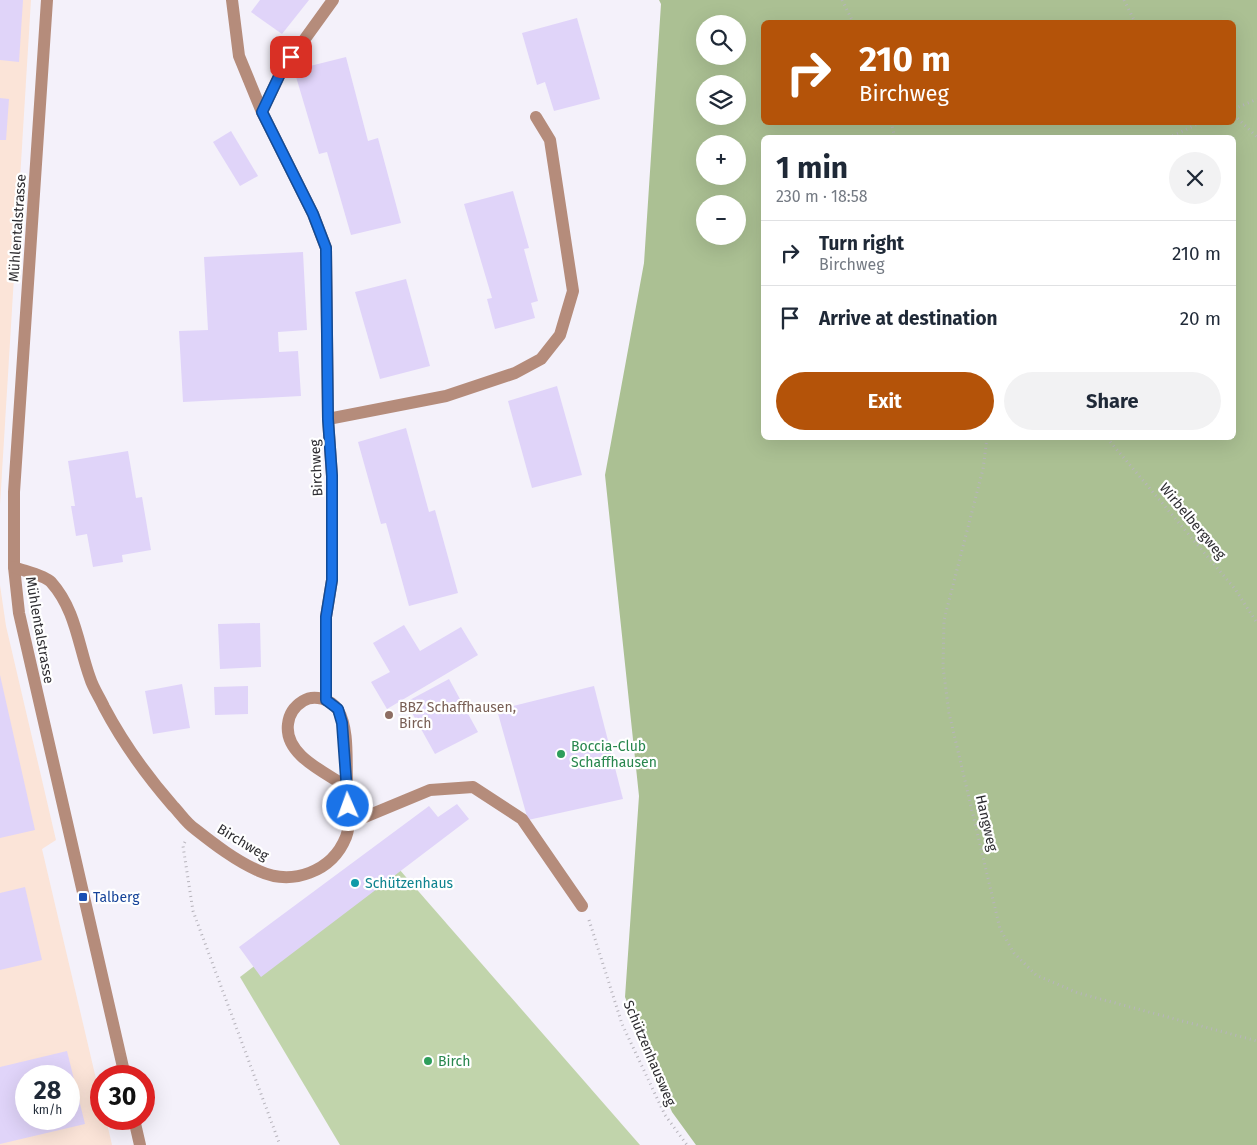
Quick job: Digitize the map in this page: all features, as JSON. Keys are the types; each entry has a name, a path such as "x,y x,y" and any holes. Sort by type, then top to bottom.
{"street":[{"name":"Mühlentalstrasse","path":"47,0 14,492 14,567 25,644 122,1065"},
{"name":"Birchweg","path":"14,567 50,581 71,611 90,679 121,738 150,780 192,828 259,872 279,876 302,876 324,867 337,853 346,837 348,824 342,723 338,709 326,700 326,617 332,580 332,476 328,419 326,248 313,214 262,112 239,56 232,0"},
{"path":"262,112 281,72 333,0"},
{"path":"328,419 446,396 515,373 541,359 560,335 573,291 550,140 536,117"},
{"path":"326,700 315,698 304,700 293,709 288,719 287,731 298,754 347,787"},
{"path":"348,824 430,790 472,787 522,819 582,906"},
{"path":"137,1130 140,1145"}],"path":[{"path":"842,0 852,20"},
{"path":"1124,0 1133,20"},
{"path":"1236,108 1257,99"},
{"path":"1236,116 1257,137"},
{"path":"1174,135 1196,125"},
{"name":"Hangweg","path":"988,440 983,469 944,620 942,667 949,713 1000,929 1014,953 1036,975 1078,992 1257,1041"},
{"name":"Wirbelbergweg","path":"1109,440 1235,589 1257,623"},
{"path":"192,828 183,846 193,911 280,1145"},
{"name":"Schützenhausweg","path":"595,935 622,1024 664,1115 687,1145"}],"shaded area":[{"path":"0,0 31,0 0,505"},
{"path":"0,585 6,626 56,840 42,849 93,1065 90,1065 90,1130 109,1130 112,1145 0,1145"}],"green space":[{"path":"659,0 1257,0 1257,1145 696,1145 672,1112 625,997 639,796 605,475 644,263 661,4"},
{"name":"Birch","path":"392,861 640,1145 340,1145 240,977"}],"building":[{"path":"0,0 23,0 19,62 0,60"},
{"path":"260,0 309,0 282,34 251,12"},
{"path":"577,18 600,99 554,111 545,82 537,85 522,33"},
{"path":"346,57 368,141 378,138 401,223 351,235 327,152 319,154 294,70"},
{"path":"0,98 9,99 6,140 0,140"},
{"path":"231,131 258,176 240,186 213,142"},
{"path":"513,191 529,248 524,249 538,301 531,303 535,318 495,329 487,299 492,298 464,204"},
{"path":"303,252 307,330 278,332 279,352 298,351 301,396 183,402 179,331 208,330 204,257"},
{"path":"406,279 430,366 380,379 355,292"},
{"path":"557,386 582,475 532,488 508,401"},
{"path":"406,428 429,512 435,510 458,593 409,606 386,523 381,524 358,442"},
{"path":"128,451 136,498 142,497 151,550 122,555 123,562 93,567 87,534 76,536 71,506 75,506 68,461"},
{"path":"260,623 261,667 220,669 218,624"},
{"path":"404,625 420,651 461,627 478,655 387,709 371,682 390,672 373,643"},
{"path":"0,675 35,830 0,838"},
{"path":"449,679 478,732 435,754 406,702"},
{"path":"182,684 190,728 153,734 145,691"},
{"path":"248,686 248,714 215,715 214,687"},
{"name":"Boccia-Club Schaffhausen","path":"594,686 623,799 528,820 497,710"},
{"name":"Schützenhaus","path":"457,804 469,819 261,977 239,947 429,806 438,817"},
{"path":"25,887 42,960 0,970 0,893"},
{"path":"67,1051 70,1065 15,1065 15,1130 60,1130 0,1144 0,1067"},
{"path":"80,1104 85,1124 80,1125"}],"place":[{"name":"BBZ Schaffhausen, Birch","path":"389,715"},
{"name":"Boccia-Club Schaffhausen","path":"561,754"},
{"name":"Schützenhaus","path":"355,883"},
{"name":"Talberg","path":"83,897"},
{"name":"Birch","path":"428,1061"}],"route":[{"path":"291,57 281,72 262,112 313,214 326,248 328,419 332,476 332,580 326,617 326,700 334,704 338,709 342,723 348,806"}]}
